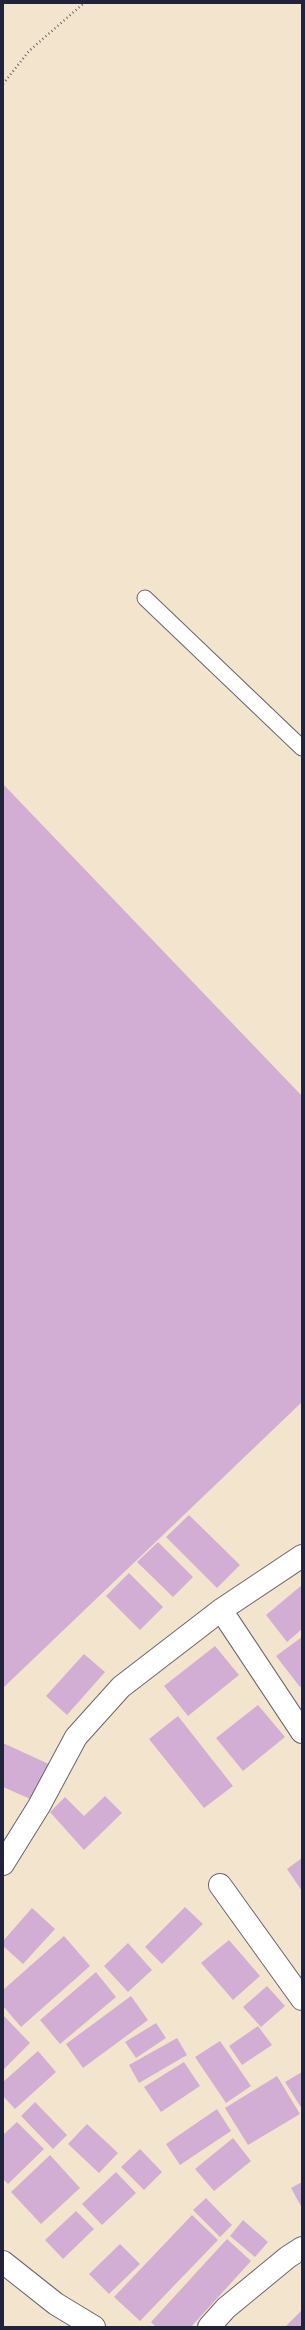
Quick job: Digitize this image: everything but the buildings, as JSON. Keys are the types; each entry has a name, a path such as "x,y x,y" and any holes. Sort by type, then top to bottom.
{"street":[{"path":"3,1864 39,1806 76,1737 121,1687 221,1610 302,1556"},
{"path":"221,1610 302,1732"},
{"path":"220,1885 302,1999"},
{"path":"209,2327 226,2308 288,2257 302,2248"},
{"path":"3,2262 56,2304 94,2327"}],"lane":[{"path":"145,598 302,748"}],"path":[{"path":"3,84 29,51 84,3"}]}
